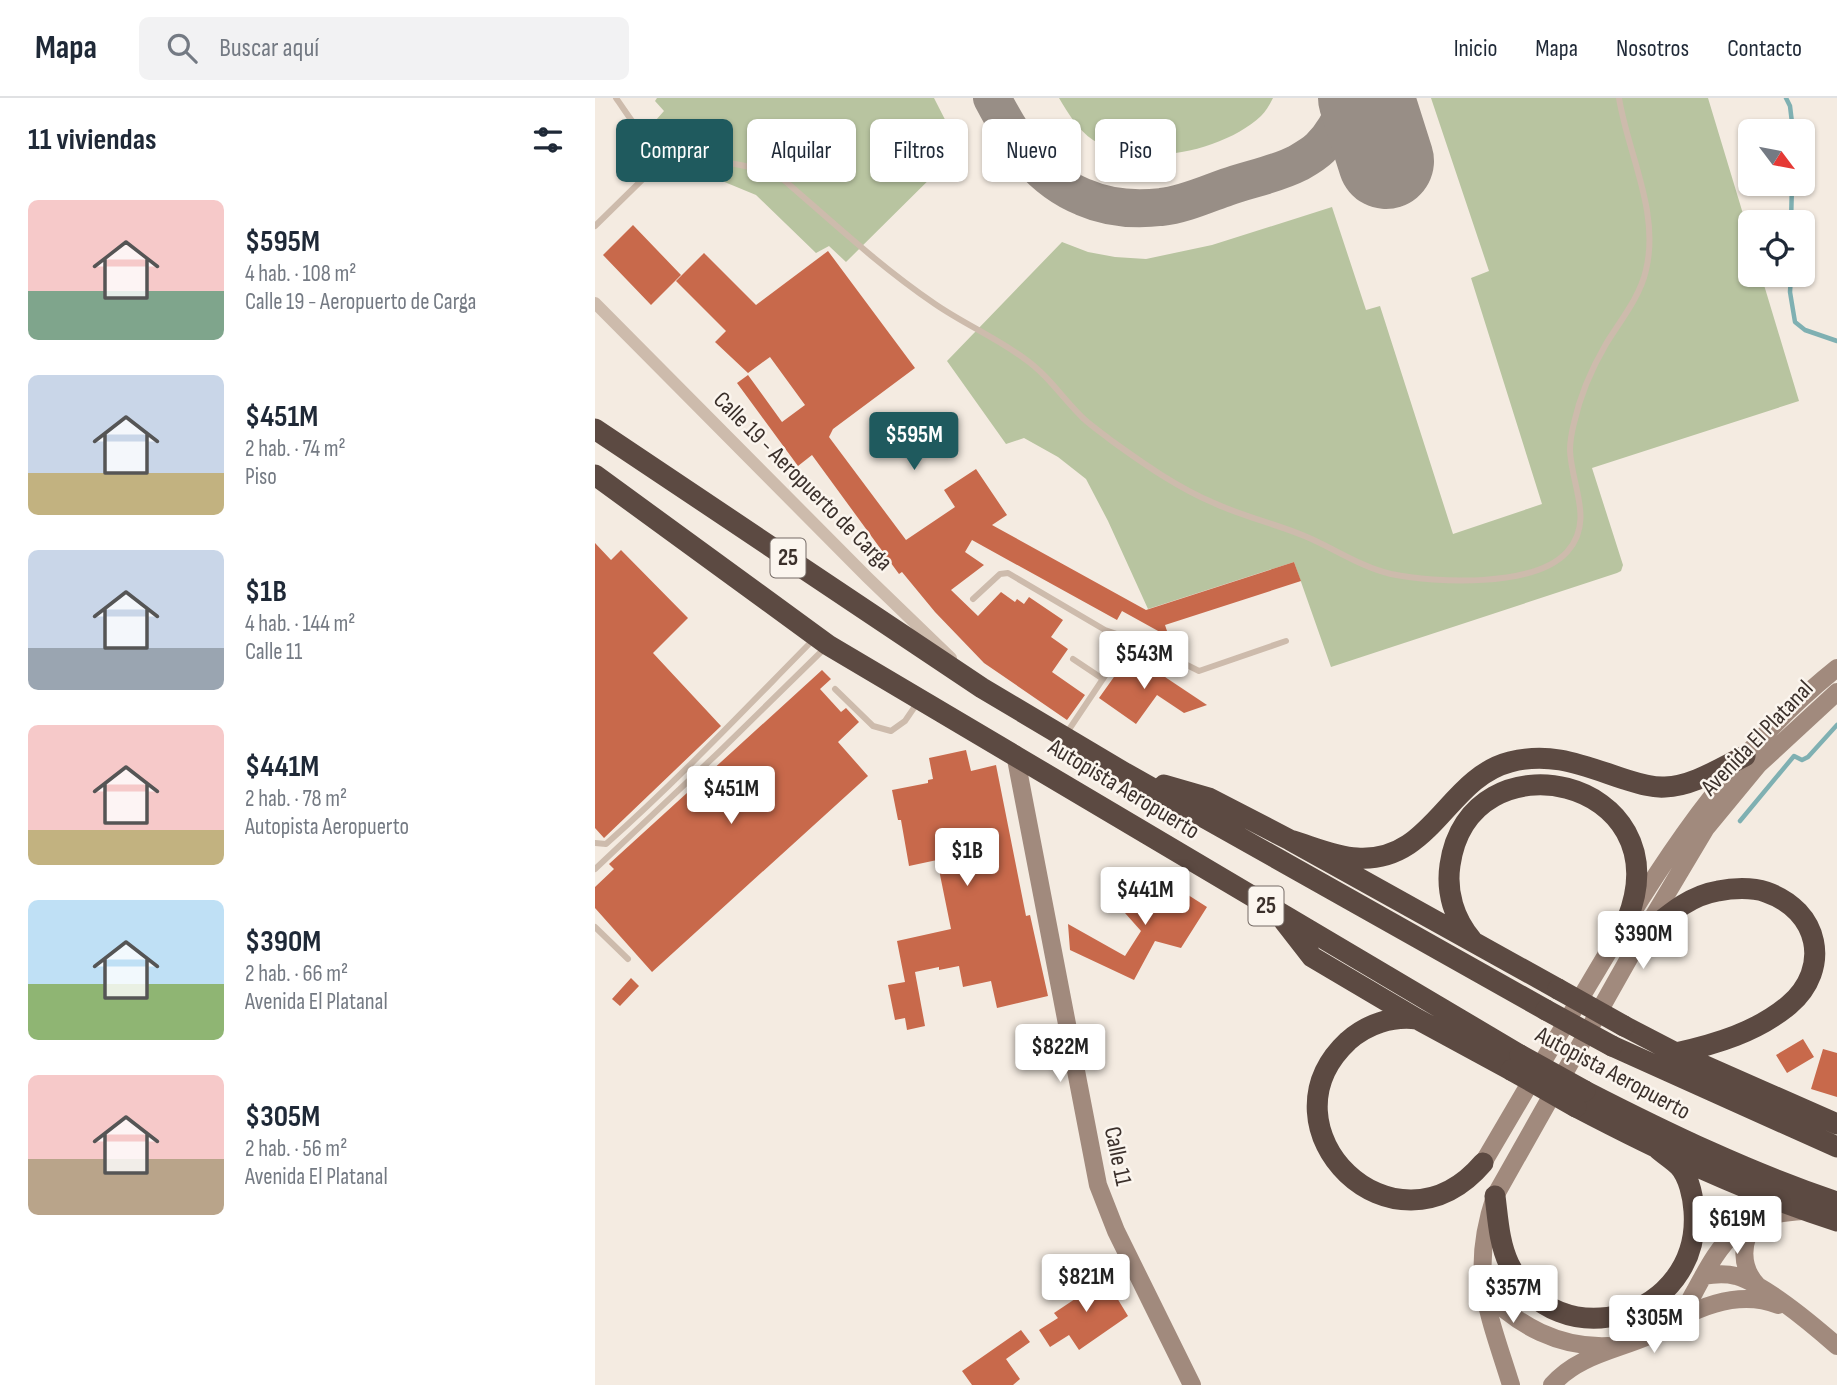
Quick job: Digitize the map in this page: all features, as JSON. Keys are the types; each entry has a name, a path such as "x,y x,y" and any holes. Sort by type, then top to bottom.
{"highway":[{"name":"Autopista Aeropuerto","path":"595,429 982,688 1125,773 1612,1046 1837,1147"},
{"name":"Autopista Aeropuerto","path":"595,475 823,640 919,700 1015,754 1276,911 1515,1063 1581,1099 1837,1202"},
{"path":"1290,840 1356,858 1387,856 1405,847 1432,827 1458,794 1482,776 1505,763 1532,756 1560,759 1643,785 1664,787 1698,778 1745,756"},
{"path":"1125,773 1209,799 1290,840 1624,1026 1677,1053 1837,1124"},
{"path":"1482,947 1471,939 1462,927 1451,901 1449,872 1453,850 1462,831 1480,808 1504,792 1532,784 1561,785 1581,792 1600,803 1620,823 1630,842 1636,863 1636,892 1627,920"},
{"path":"1641,937 1679,906 1695,898 1717,891 1749,889 1765,892 1794,908 1806,921 1814,938 1815,957 1811,975 1789,1005 1739,1035 1677,1053"},
{"path":"1276,911 1313,957 1417,1019 1515,1063"},
{"path":"1417,1019 1404,1017 1379,1023 1356,1035 1337,1053 1324,1076 1319,1102 1320,1128 1329,1152 1345,1173 1366,1189 1377,1195 1403,1200 1441,1194 1464,1181 1483,1163"},
{"path":"1495,1196 1500,1235 1509,1263 1536,1297 1560,1311 1581,1317 1603,1318 1631,1312 1657,1298 1677,1277 1690,1251 1694,1208 1686,1180 1679,1167 1658,1149 1581,1099"},
{"path":"1658,1149 1805,1211 1837,1221"}],"main road":[{"name":"Avenida El Platanal","path":"1483,1163 1627,920 1695,816 1745,756 1797,703 1837,668"},
{"name":"Avenida El Platanal","path":"1511,1385 1483,1289 1485,1233 1495,1196 1641,937 1706,828 1758,765 1837,692"},
{"name":"Calle 11","path":"1015,754 1098,1185 1116,1231 1192,1385"},
{"path":"1678,1319 1712,1257 1741,1227 1782,1212 1805,1211"},
{"path":"1760,1218 1748,1234 1744,1254 1748,1273 1761,1289"},
{"path":"1703,1276 1734,1275 1748,1280 1837,1345"},
{"path":"1483,1289 1505,1312 1531,1329 1588,1346 1622,1346"},
{"path":"1552,1385 1572,1368 1593,1356 1659,1332 1700,1308 1723,1301 1772,1303 1794,1312"}],"street":[{"name":"Calle 19 - Aeropuerto de Carga","path":"595,303 867,577 982,688"}],"lane":[{"path":"616,98 631,119"},
{"path":"733,162 777,174 907,284 969,327 1012,349 1030,362 1085,420 1112,441 1189,491 1216,504 1306,536 1363,565 1390,573 1471,580 1512,578 1554,563 1569,551 1580,531 1582,509 1570,452 1574,421 1588,380 1603,349 1640,290 1646,273 1649,222 1619,98"},
{"path":"595,226 640,182"},
{"path":"974,599 1000,574 1008,573 1105,630 1143,643 1199,671 1286,641"},
{"path":"596,845 606,844 823,640"},
{"path":"595,869 718,753 823,640"},
{"path":"1066,736 1129,640"},
{"path":"1073,659 1103,680"},
{"path":"835,689 873,726 891,731 905,721 919,700"},
{"path":"595,928 628,959"}],"green space":[{"path":"657,98 934,98 945,119 870,119 870,182 927,182 846,262 829,246 816,253 756,195 725,182 733,182 733,119 657,119 664,111 655,101"},
{"path":"1059,98 1273,98 1261,116 1245,128 1203,147 1176,152 1176,119 1095,119 1095,141 1081,129 1081,119 1073,119"},
{"path":"1431,98 1708,98 1742,210 1738,210 1738,287 1765,287 1799,401 1592,468 1623,565 1621,571 1331,667 1294,562 1148,609 1086,479 1058,457 1024,438 1006,444 947,361 1062,242 1088,252 1146,259 1212,245 1332,207 1366,310 1380,306 1453,534 1542,504 1471,278 1489,271"}],"building":[{"path":"633,225 681,275 651,305 603,255"},
{"path":"828,251 915,368 833,429 829,437 906,540 955,507 944,490 976,469 1007,515 992,525 1146,610 1294,562 1301,581 1165,625 1169,637 1122,611 1117,620 972,540 965,552 984,565 951,590 978,616 1001,592 1015,602 1017,599 1024,604 1029,597 1063,620 1051,637 1068,649 1052,672 1085,695 1067,720 984,663 935,612 902,572 899,574 812,455 798,466 737,383 748,375 782,422 805,405 770,357 748,373 715,342 726,331 676,281 704,253 756,305"},
{"path":"595,543 611,560 621,550 688,618 653,653 721,726 604,838 595,828"},
{"path":"1131,653 1207,705 1184,713 1157,695 1136,724 1099,698"},
{"path":"822,670 831,679 820,689 841,712 846,708 859,722 838,742 868,776 652,972 595,908 595,887 614,869 609,864"},
{"path":"966,750 971,771 996,765 1026,916 1030,915 1048,996 997,1008 991,981 963,987 959,966 915,972 925,1026 907,1030 905,1018 895,1020 888,985 905,982 897,941 951,929 937,860 909,866 901,820 898,820 892,790 928,783 928,780 933,779 929,758"},
{"path":"1152,872 1207,907 1181,948 1155,941 1134,980 1070,950 1068,924 1125,956 1141,931 1125,913"},
{"path":"631,978 639,986 620,1006 612,999"},
{"path":"1803,1039 1814,1057 1787,1073 1776,1055"},
{"path":"1823,1049 1837,1053 1837,1097 1811,1089"},
{"path":"1100,1270 1128,1316 1079,1350 1069,1335 1050,1347 1039,1330 1058,1318 1054,1313 1081,1295 1075,1287"},
{"path":"1021,1330 1030,1342 1006,1359 1020,1379 1013,1385 972,1385 962,1371"}],"waterway":[{"path":"1786,98 1792,119"},
{"path":"1791,210 1792,196"},
{"path":"1790,287 1795,322 1805,330 1837,341"},
{"path":"1740,821 1794,756 1802,760 1808,757 1837,725"}],"taxiway":[{"path":"992,98 1018,143 1052,179 1092,201 1112,206 1141,208 1186,202 1298,163 1318,150 1330,137 1349,98"}],"runway":[{"path":"1366,98 1386,161"}]}
